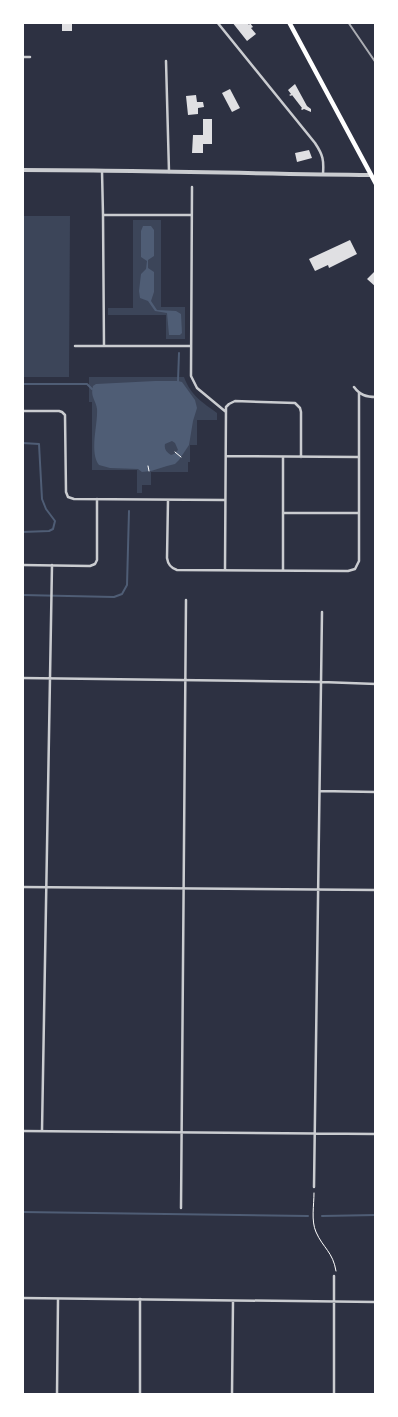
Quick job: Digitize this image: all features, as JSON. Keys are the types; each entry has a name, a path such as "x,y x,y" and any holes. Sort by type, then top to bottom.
{"main road":[{"path":"289,22 376,184"}],"street":[{"path":"217,22 315,142 324,161 323,174"},
{"path":"22,57 30,57"},
{"path":"166,61 169,172"},
{"path":"22,170 371,175"},
{"path":"102,170 104,346"},
{"path":"192,187 191,370 193,381 197,388 226,412"},
{"path":"103,214 191,215"},
{"path":"75,346 191,346"},
{"path":"354,387 359,394 376,397"},
{"path":"168,500 167,558 170,566 177,570 348,572 355,569 358,561 359,394"},
{"path":"225,570 226,412 228,404 235,401 295,403 301,412 301,457"},
{"path":"22,411 62,412 66,418 66,495 74,499 225,500"},
{"path":"226,456 358,457"},
{"path":"283,457 283,570"},
{"path":"22,565 90,566 96,562 97,499"},
{"path":"283,513 359,513"},
{"path":"42,1131 52,565"},
{"path":"180,1208 186,600"},
{"path":"314,1187 322,612"},
{"path":"22,678 376,684"},
{"path":"320,792 376,792"},
{"path":"22,887 376,890"},
{"path":"22,1130 376,1134"},
{"path":"334,1276 334,1394"},
{"path":"22,1298 376,1302"},
{"path":"57,1394 58,1298"},
{"path":"140,1299 140,1394"},
{"path":"232,1394 233,1300"}],"path":[{"path":"175,452 181,457"},
{"path":"148,466 149,471"},
{"path":"314,1187 315,1228 333,1258 336,1272 334,1276"}],"shaded area":[{"path":"23,216 70,216 69,377 23,377"},
{"path":"133,220 161,220 161,307 185,307 185,339 166,339 166,315 108,315 108,308 133,308"},
{"path":"143,226 151,226 154,230 154,256 148,260 148,268 154,272 154,292 151,301 157,310 176,311 181,314 182,333 180,335 169,335 167,313 155,311 148,301 140,298 141,274 146,269 147,261 141,257 141,231"},
{"path":"89,377 184,377 194,394 217,413 217,420 197,420 197,445 190,445 188,472 151,472 151,485 142,485 142,493 137,493 137,470 92,470 92,402 89,402"},
{"path":"155,381 182,382 195,400 197,408 189,445 179,460 175,464 142,472 138,469 110,468 99,465 96,460 94,446 97,409 92,393 93,386 96,384","holes":["172,441 178,450 171,455 166,450 165,444"]}],"building":[{"path":"62,22 72,22 72,31 62,31"},
{"path":"232,22 247,22 249,25 250,23 253,27 251,28 256,34 247,41"},
{"path":"295,84 311,112 302,110 292,95 289,95 291,94 288,90"},
{"path":"230,89 240,108 232,112 222,93"},
{"path":"196,95 197,102 203,102 204,107 198,108 198,114 188,115 186,96"},
{"path":"203,119 212,119 212,144 203,144 203,153 192,153 193,135 203,135"},
{"path":"309,150 312,158 297,162 295,153"},
{"path":"350,240 357,254 329,268 328,265 315,271 309,259"},
{"path":"376,270 376,287 367,279"}],"waterway":[{"path":"178,381 179,353"},
{"path":"22,384 87,384 92,389"},
{"path":"22,443 39,444 42,499 46,509 55,521 53,529 49,531 22,532"},
{"path":"22,595 114,597 122,594 127,585 129,511"},
{"path":"22,1212 308,1216"},
{"path":"322,1216 376,1215"}],"railway":[{"path":"348,22 376,63"}]}
